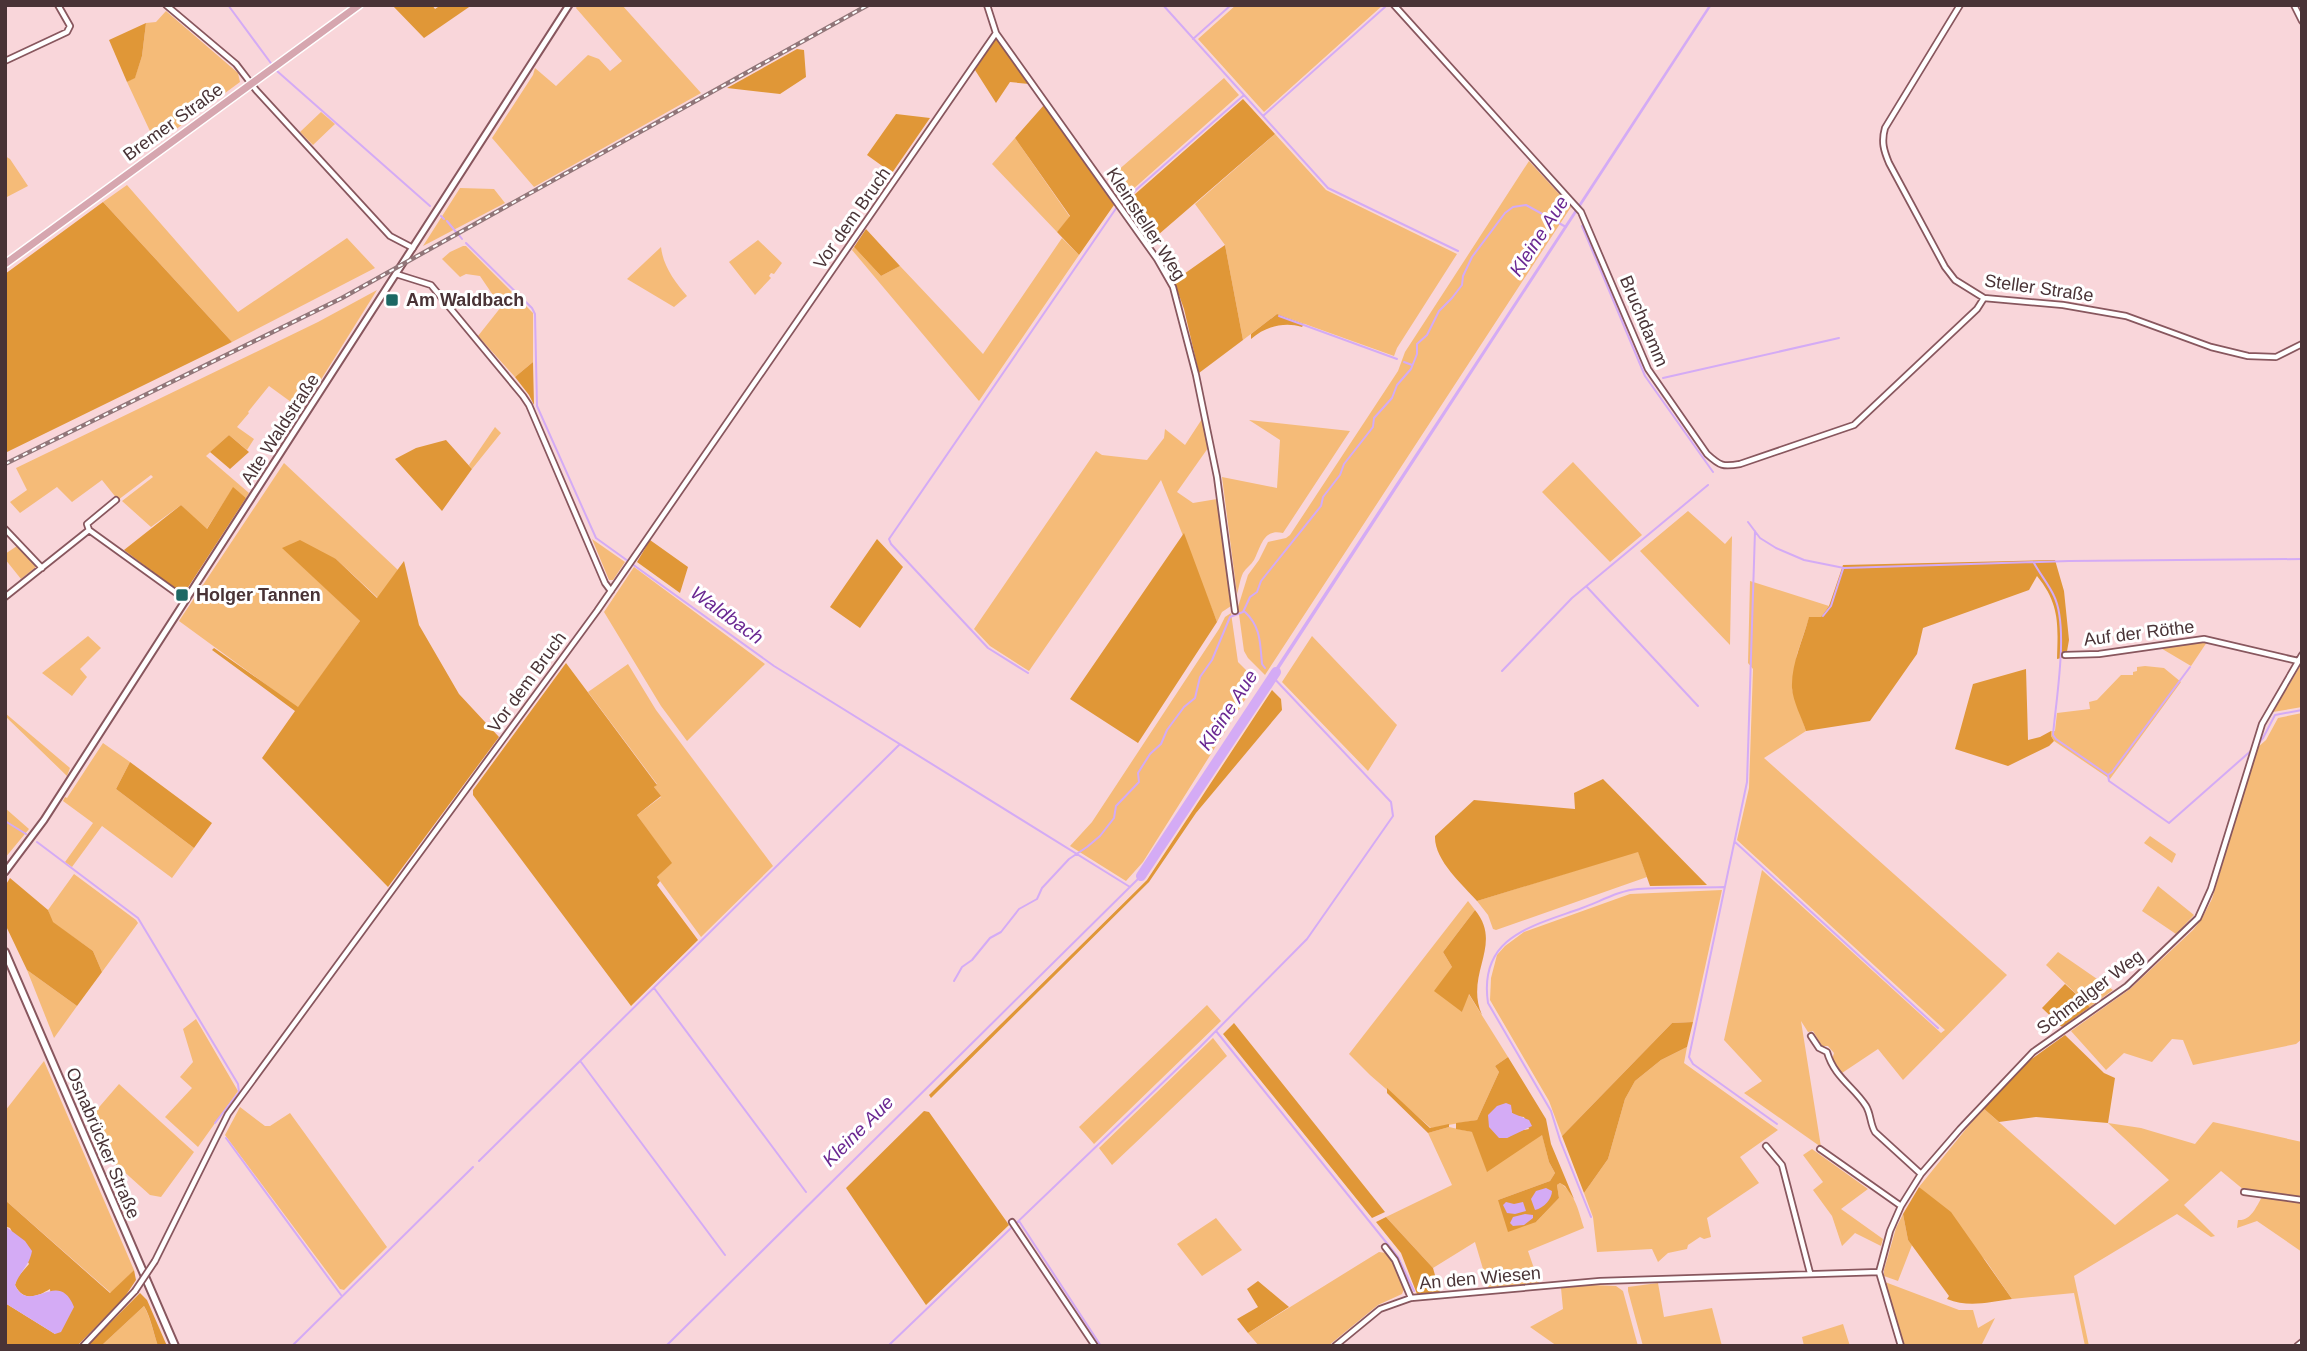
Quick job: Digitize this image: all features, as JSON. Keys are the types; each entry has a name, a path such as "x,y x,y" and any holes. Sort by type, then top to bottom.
{"main road":[{"name":"Bremer Straße","path":"5,264 359,5"},
{"name":"Osnabrücker Straße","path":"5,952 175,1346"}],"street":[{"path":"5,61 68,32 70,26 58,5"},
{"path":"166,5 236,64 251,84 390,236 413,248"},
{"name":"Alte Waldstraße","path":"7,868 31,838 186,600 569,5"},
{"name":"Kleinsteller Weg","path":"987,5 996,33 1157,259 1173,287 1196,374 1217,477 1235,611"},
{"name":"Bruchdamm","path":"1394,5 1581,212 1656,383 1707,454 1725,466 1740,464 1854,425 1978,309 1984,298"},
{"name":"Steller Straße","path":"1959,5 1885,128 1882,138 1889,163 1945,267 1955,280 1984,298 2063,305 2114,314 2211,347 2248,356 2276,356 2302,345"},
{"path":"2294,5 2302,21"},
{"name":"Vor dem Bruch","path":"83,1346 135,1291 155,1261 228,1114 634,559 996,33"},
{"path":"397,274 431,285 523,396 605,583 611,591"},
{"path":"116,500 87,524 89,530 186,600"},
{"path":"5,529 41,568"},
{"path":"5,597 89,530"},
{"name":"Auf der Röthe","path":"2065,655 2099,654 2204,639 2298,661"},
{"name":"Schmalger Weg","path":"1879,1272 1890,1231 1901,1206 1921,1174 1960,1129 2032,1052 2127,986 2198,918 2211,889 2262,724 2302,654"},
{"path":"1811,1036 1819,1048 1827,1052 1830,1062 1849,1088 1866,1105 1875,1132 1921,1174"},
{"path":"1766,1146 1782,1165 1810,1273 1879,1272 1901,1346"},
{"path":"1820,1149 1901,1206"},
{"path":"2245,1192 2302,1200"},
{"path":"1012,1223 1095,1346"},
{"path":"1385,1248 1395,1260 1411,1298"},
{"name":"An den Wiesen","path":"1335,1346 1380,1309 1411,1298 1600,1281 1810,1273"},
{"path":"2297,1346 2302,1342"}],"shaded area":[{"path":"392,5 432,5 435,9 441,5 472,5 424,38"},
{"path":"578,5 622,5 701,93 534,187 492,138 535,68 556,86 588,55 599,59 610,71 622,61 576,8"},
{"path":"1236,5 1383,5 1264,112 1198,39"},
{"path":"1709,5 1712,5 1270,683 1267,681"},
{"path":"166,11 238,73 240,82 156,144 127,82 135,77 142,56 146,23 156,22"},
{"path":"146,23 142,56 135,78 127,82 109,40"},
{"path":"995,40 998,40 1029,84 1010,82 996,103 975,70"},
{"path":"797,49 804,50 806,77 780,94 727,88"},
{"path":"1224,78 1239,95 1122,199 1108,179"},
{"path":"1243,99 1275,134 1151,241 1125,203"},
{"path":"1044,105 1114,205 1079,255 1057,232 1070,216 1015,138"},
{"path":"321,112 335,124 313,145 300,132"},
{"path":"896,114 930,118 892,173 867,155"},
{"path":"1275,134 1326,190 1457,254 1394,356 1277,314 1243,340 1225,245 1195,204"},
{"path":"1015,138 1070,217 1057,232 992,164"},
{"path":"5,156 10,159 28,186 5,198"},
{"path":"1529,161 1571,207 1265,675 1244,651 1238,607 1248,575 1268,542 1290,535 1398,371 1405,352"},
{"path":"127,185 238,312 347,238 375,268 232,342 103,202"},
{"path":"460,188 494,189 505,203 423,246"},
{"path":"103,202 232,342 5,453 5,274"},
{"path":"866,229 900,266 881,276 854,247"},
{"path":"1062,238 1079,255 979,401 852,250 854,247 881,276 900,266 983,354"},
{"path":"758,240 782,263 755,295 729,262"},
{"path":"1225,245 1243,340 1199,373 1184,309 1174,281"},
{"path":"463,246 533,313 533,362 515,377 478,336 501,307 480,276 466,274 460,277 442,259"},
{"path":"661,247 667,267 687,296 674,307 627,279"},
{"path":"377,290 302,410 269,386 237,427 254,439 247,450 229,435 206,456 249,493 246,498 233,488 206,530 181,505 151,527 122,501 153,477 151,475 118,500 102,480 72,502 57,487 20,513 10,502 27,490 16,468 318,322"},
{"path":"1277,314 1304,324 1302,327 1275,326 1251,339 1251,334"},
{"path":"533,362 534,405 515,377"},
{"path":"1202,419 1208,448 1177,492 1193,503 1217,499 1231,606 1222,612 1217,622 1161,480 1029,671 990,646 974,629 1096,451 1102,455 1147,460 1164,438 1165,429 1185,445"},
{"path":"1249,420 1350,431 1283,533 1271,533 1264,540 1254,560 1243,573 1237,594 1222,477 1277,488 1280,440"},
{"path":"495,427 501,433 472,469 469,465"},
{"path":"229,435 249,452 230,469 210,452"},
{"path":"446,440 472,469 442,511 395,459 416,448"},
{"path":"1573,462 1642,535 1610,562 1542,492"},
{"path":"284,463 398,570 378,598 336,559 283,548 360,621 298,708 179,621"},
{"path":"233,487 246,498 185,592 181,593 124,550 181,505 207,529"},
{"path":"1688,511 1725,544 1732,536 1730,645 1640,551"},
{"path":"1184,533 1217,622 1138,743 1070,699"},
{"path":"592,539 625,562 613,580 609,580"},
{"path":"877,539 903,567 860,628 830,607"},
{"path":"300,540 336,559 377,598 404,561 419,625 459,694 499,737 388,887 262,758 295,711 212,650 214,648 298,707 360,621 282,548"},
{"path":"650,540 688,567 680,593 637,562"},
{"path":"17,546 36,567 21,579 5,559 5,554"},
{"path":"2055,560 2064,591 2069,640 2066,657 2057,659 2054,606 2037,576 2029,590 1923,628 1917,654 1870,721 1806,731 1792,688 1795,661 1809,617 1821,617 1829,606 1843,565"},
{"path":"634,567 765,664 687,741 661,706 604,612"},
{"path":"1750,581 1829,606 1821,617 1809,618 1797,654 1792,689 1806,731 1764,758 2007,975 1903,1080 1878,1049 1842,1073 1832,1060 1834,1053 1828,1046 1822,1046 1813,1031 1808,1032 1801,1021 1821,1147 1744,1093 1762,1081 1724,1040 1762,870 1941,1033 1945,1030 1737,840 1749,788 1753,669 1748,663"},
{"path":"1231,613 1238,662 1254,678 1255,684 1143,862 1126,881 1070,846 1092,822 1225,617"},
{"path":"88,636 101,648 80,669 87,677 72,696 42,673"},
{"path":"1312,636 1397,725 1368,771 1282,682"},
{"path":"2207,642 2191,666 2159,647"},
{"path":"566,663 657,785 654,787 661,796 637,815 672,863 657,877 660,881 657,885 698,940 631,1006 473,795 473,790"},
{"path":"2302,663 2302,707 2273,712"},
{"path":"628,664 656,710 773,866 701,937 657,877 671,863 637,815 661,797 654,787 657,784 588,692"},
{"path":"2137,667 2164,668 2181,682 2110,779 2054,741 2051,731 2055,731 2057,713 2090,709 2089,702 2097,700 2121,675 2133,675"},
{"path":"2026,669 2028,740 2051,731 2054,741 2008,766 1955,749 1973,684"},
{"path":"1272,690 1281,699 1282,710 1196,813 1149,882 931,1098 929,1095 1147,880"},
{"path":"5,713 70,768 67,776 5,716"},
{"path":"2302,713 2302,1039 2296,1044 2193,1065 2183,1040 2172,1039 2152,1062 2124,1053 2106,1070 2071,1031 2130,989 2201,920 2212,899 2257,748 2266,740 2278,718"},
{"path":"103,743 130,762 116,789 194,848 172,878 102,826 72,867 65,862 93,823 63,801"},
{"path":"130,762 212,823 194,848 116,789"},
{"path":"1603,779 1707,885 1650,886 1638,852 1477,901 1450,871 1439,854 1435,836 1474,800 1575,809 1574,793"},
{"path":"5,808 29,829 5,858"},
{"path":"2150,836 2176,854 2172,863 2144,843"},
{"path":"1638,851 1647,877 1496,930 1477,901"},
{"path":"74,874 138,923 102,972 93,951 52,922 48,910"},
{"path":"10,878 48,910 53,922 93,951 102,972 77,1006 27,970 5,924 5,886"},
{"path":"2158,886 2194,915 2176,934 2142,911"},
{"path":"1722,890 1693,1022 1672,1023 1562,1136 1549,1101 1490,1000 1491,978 1497,955 1524,932 1630,894"},
{"path":"1468,901 1475,910 1443,952 1452,967 1462,1012 1468,993 1508,1057 1495,1066 1499,1072 1477,1120 1431,1128 1349,1054"},
{"path":"1475,910 1486,935 1477,986 1482,1015 1469,994 1462,1012 1434,991 1452,967 1443,952"},
{"path":"2058,952 2113,990 2090,1007 2046,965"},
{"path":"27,970 77,1006 54,1038"},
{"path":"2065,984 2090,1007 2062,1027 2042,1008"},
{"path":"1207,1005 1221,1021 1094,1144 1079,1127"},
{"path":"196,1019 238,1091 198,1147 165,1117 192,1088 180,1077 193,1062 183,1029"},
{"path":"1693,1022 1687,1047 1661,1060 1635,1081 1625,1099 1608,1159 1584,1193 1562,1136 1672,1023"},
{"path":"1234,1023 1385,1212 1372,1218 1223,1034"},
{"path":"2065,1035 2104,1073 2115,1078 2108,1123 2036,1117 1999,1122 1983,1108 2026,1063"},
{"path":"1213,1038 1227,1056 1112,1165 1099,1148"},
{"path":"1687,1047 1684,1063 1778,1130 1740,1157 1759,1183 1707,1218 1711,1237 1700,1237 1688,1245 1687,1249 1668,1253 1658,1262 1652,1249 1597,1252 1593,1217 1584,1193 1608,1159 1625,1099 1635,1081 1661,1060"},
{"path":"1508,1057 1546,1119 1551,1144 1574,1199 1560,1183 1557,1185 1559,1198 1536,1222 1508,1232 1498,1200 1550,1181 1555,1173 1549,1162 1542,1135 1487,1172 1472,1132 1456,1129 1456,1123 1477,1120 1499,1072 1495,1066","holes":["1512,1109 1512,1113 1524,1117 1529,1129 1518,1131 1507,1138"]},
{"path":"44,1061 134,1270 111,1293 5,1200 5,1111"},
{"path":"119,1084 194,1152 161,1197 150,1195 101,1151 88,1120"},
{"path":"1387,1088 1430,1128 1449,1124 1449,1127 1428,1133 1387,1093"},
{"path":"1506,1103 1511,1105 1512,1113 1529,1120 1532,1126 1507,1138 1499,1138 1489,1127 1488,1115 1497,1106"},
{"path":"240,1107 265,1126 270,1126 290,1113 387,1247 344,1290 340,1289 225,1135"},
{"path":"1983,1108 2115,1225 2169,1180 2108,1123 2141,1128 2195,1144 2213,1122 2302,1142 2302,1199 2244,1190 2221,1171 2184,1205 2215,1236 2211,1237 2177,1214 2074,1276 2089,1346 2085,1346 2074,1293 2012,1299 1986,1261 1919,1187"},
{"path":"924,1111 929,1112 1009,1225 926,1305 846,1188"},
{"path":"1449,1127 1472,1132 1542,1134 1549,1162 1555,1173 1550,1181 1498,1200 1536,1222 1559,1198 1557,1185 1560,1183 1573,1197 1584,1228 1528,1251 1539,1283 1489,1289 1475,1242 1433,1268 1386,1217 1452,1185 1428,1133"},
{"path":"1812,1149 1868,1189 1841,1209 1883,1239 1881,1246 1855,1233 1842,1246 1832,1216 1813,1190 1823,1182 1803,1155"},
{"path":"1919,1187 1951,1212 2012,1299 1971,1304 1947,1299 1949,1296 1908,1240 1903,1214"},
{"path":"1546,1188 1552,1191 1551,1197 1535,1210 1531,1199 1536,1191"},
{"path":"2262,1197 2302,1202 2302,1252 2257,1221 2237,1228 2238,1220 2250,1216"},
{"path":"5,1200 110,1293 134,1270 136,1280 124,1298 77,1346 5,1346 5,1303 55,1334 50,1289 26,1296 15,1285 17,1278 29,1264 10,1228 5,1226"},
{"path":"1506,1202 1523,1202 1526,1211 1507,1213 1503,1205"},
{"path":"1903,1214 1908,1240 1912,1245 1898,1281 1884,1276 1884,1270 1896,1228"},
{"path":"1533,1215 1533,1218 1524,1225 1513,1226 1510,1223 1513,1217"},
{"path":"1386,1217 1433,1268 1440,1293 1417,1294 1401,1253 1376,1222"},
{"path":"1216,1218 1242,1250 1202,1276 1177,1244"},
{"path":"5,1226 25,1241 32,1251 15,1285 21,1293 28,1296 60,1291 74,1307 61,1332 55,1334 5,1303"},
{"path":"1379,1252 1386,1253 1393,1261 1404,1289 1402,1294 1378,1305 1328,1346 1259,1346 1248,1333"},
{"path":"1258,1281 1289,1307 1248,1333 1237,1319 1258,1307 1247,1289"},
{"path":"1885,1282 1959,1310 1973,1310 1978,1328 1995,1318 1981,1346 1904,1346"},
{"path":"1658,1283 1664,1317 1712,1308 1722,1346 1643,1346 1628,1287"},
{"path":"1616,1286 1623,1291 1638,1346 1557,1346 1530,1327 1563,1309 1561,1288"},
{"path":"140,1293 147,1300 167,1346 158,1346 144,1306 101,1346 87,1346"},
{"path":"144,1306 158,1346 101,1346"},
{"path":"1843,1324 1850,1346 1804,1346 1802,1337"}],"waterway":[{"path":"228,5 273,66"},
{"path":"1163,5 1328,188 1458,251"},
{"path":"1193,39 1231,5"},
{"path":"1263,116 1385,7"},
{"path":"277,71 430,206"},
{"path":"1121,203 1244,95"},
{"path":"954,981 962,967 972,960 990,938 1001,932 1019,909 1037,899 1042,888 1069,859 1100,836 1114,818 1116,806 1139,782 1138,773 1150,754 1161,744 1167,730 1184,707 1195,698 1200,677 1212,660 1230,617 1243,612 1261,581 1321,506 1323,497 1340,475 1344,464 1373,427 1374,418 1392,398 1397,385 1411,369 1417,354 1417,344 1427,335 1439,311 1462,285 1472,257 1505,213 1513,207 1526,205 1566,227"},
{"path":"1028,673 988,648 889,539 1117,207"},
{"name":"Waldbach","path":"441,216 444,219"},
{"name":"Waldbach","path":"447,221 456,232"},
{"path":"1582,226 1645,376 1713,472"},
{"name":"Waldbach","path":"459,235 462,239"},
{"name":"Waldbach","path":"466,243 535,314 537,406 596,538 774,666 1130,887"},
{"path":"1279,316 1397,359"},
{"path":"1663,378 1839,338"},
{"path":"1404,362 1412,365"},
{"path":"1502,671 1572,598 1708,485"},
{"path":"1748,522 1760,538 1776,548 1804,560 1844,568 2069,561 2302,559"},
{"path":"1755,531 1747,782 1689,1057 1693,1064 1777,1124"},
{"path":"2034,563 2054,596 2061,626 2053,735 2056,739 2108,775 2109,781 2169,823 2253,749"},
{"path":"1823,616 1831,606 1843,569"},
{"path":"1587,587 1698,706"},
{"path":"1245,612 1257,630 1262,664 1265,668"},
{"path":"2108,775 2190,667"},
{"name":"Kleine Aue","path":"1141,876 1276,672"},
{"path":"888,1346 1200,1047 1307,939 1393,816 1391,802 1270,674"},
{"path":"2257,745 2275,715 2302,710"},
{"path":"479,1161 899,745"},
{"path":"5,821 26,834"},
{"path":"37,842 138,918 238,1084 239,1092 215,1123"},
{"path":"1735,842 1938,1028"},
{"name":"Kleine Aue","path":"666,1346 1141,876"},
{"path":"1591,1217 1551,1111 1488,1003 1487,980 1492,962 1500,948 1528,928 1617,894 1638,889 1724,887"},
{"path":"654,988 806,1192"},
{"path":"1216,1031 1398,1257 1414,1291"},
{"path":"581,1062 725,1255"},
{"path":"226,1138 341,1295"},
{"path":"292,1346 473,1167"},
{"path":"1019,1221 1101,1346"}],"railway":[{"path":"5,464 342,298 868,5"}],"place":[{"name":"Am Waldbach","path":"392,300"},
{"name":"Holger Tannen","path":"182,595"}]}
